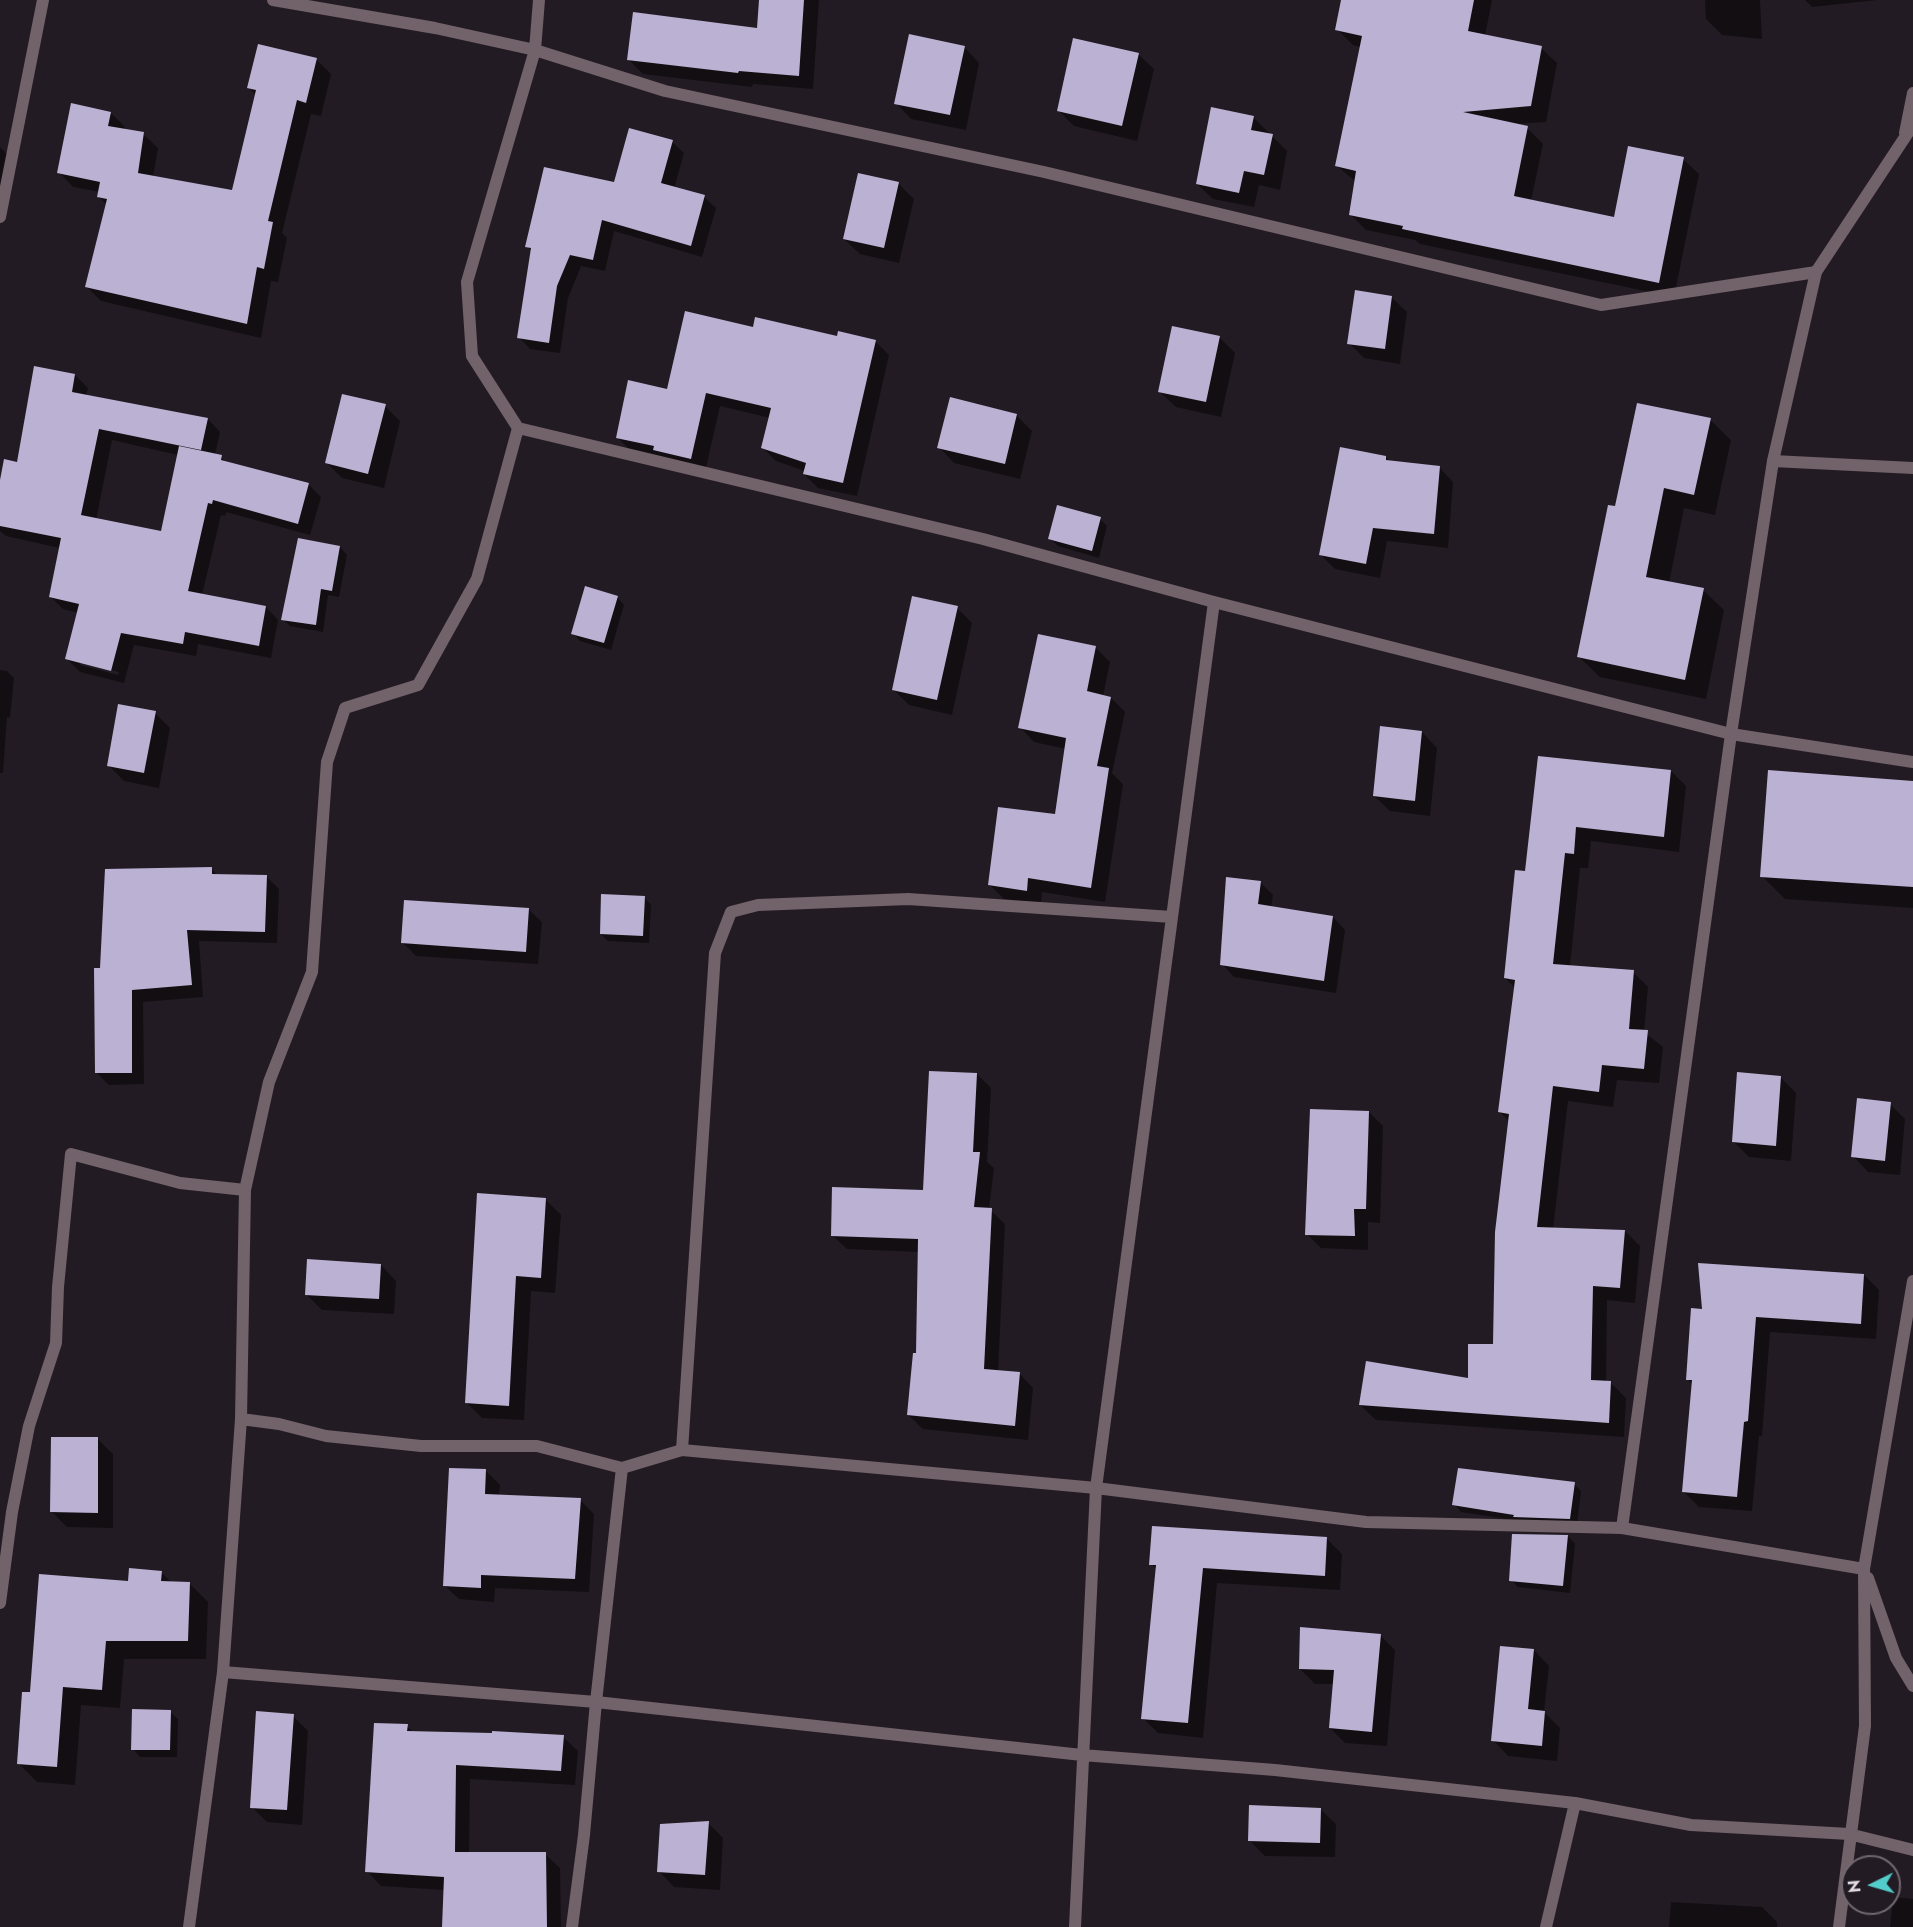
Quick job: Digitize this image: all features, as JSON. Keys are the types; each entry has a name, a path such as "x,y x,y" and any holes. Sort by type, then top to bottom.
{"street":[{"path":"0,217 43,0"},
{"path":"273,0 435,28 535,50 665,91 1044,172 1601,305 1816,272"},
{"path":"539,0 535,50 467,282 472,356 518,429 982,539 1214,602 1731,734 1913,762"},
{"path":"1622,1528 1731,734 1773,461 1816,272 1909,130 1913,93"},
{"path":"189,1927 223,1672 241,1419 245,1190 269,1082 312,972 327,762 345,708 418,685 477,579 518,429"},
{"path":"1773,461 1913,468"},
{"path":"1075,1927 1096,1488 1214,602"},
{"path":"682,1450 715,953 731,912 758,904 908,899 1172,917"},
{"path":"0,1603 12,1512 29,1426 56,1343 58,1287 71,1154 180,1183 245,1190"},
{"path":"1839,1927 1849,1834 1865,1726 1864,1569 1913,1281"},
{"path":"241,1419 279,1424 326,1436 421,1446 537,1446 622,1468 682,1450 1096,1488 1366,1522 1622,1528 1864,1569"},
{"path":"572,1927 584,1835 622,1468"},
{"path":"1864,1569 1896,1658 1913,1686"},
{"path":"223,1672 596,1702 1082,1755 1275,1770 1575,1803 1691,1825 1849,1834 1913,1850"},
{"path":"1546,1927 1575,1803"}],"building":[{"path":"759,0 804,0 799,76 739,71 738,73 627,60 633,12 757,28"},
{"path":"1341,0 1474,0 1468,31 1542,46 1531,106 1463,112 1528,126 1514,196 1614,217 1628,146 1684,157 1659,283 1402,229 1403,226 1349,215 1356,171 1335,166 1362,36 1335,30"},
{"path":"909,34 965,46 950,115 894,104"},
{"path":"1073,38 1139,53 1122,126 1057,111"},
{"path":"258,44 317,58 306,103 297,100 268,221 273,222 264,269 257,267 247,324 85,287 107,199 97,197 100,182 57,173 71,103 111,112 108,126 144,132 138,173 232,190 256,90 247,88"},
{"path":"1211,107 1254,116 1251,130 1273,134 1264,175 1244,171 1239,193 1196,184"},
{"path":"629,128 673,140 661,183 705,195 691,246 602,220 593,260 570,255 557,286 549,343 517,338 531,248 525,247 544,167 614,182"},
{"path":"858,173 899,182 884,248 843,239"},
{"path":"1355,290 1392,296 1385,349 1347,344"},
{"path":"685,311 753,327 755,317 837,336 838,331 876,340 843,483 803,474 806,463 761,448 771,408 706,393 691,459 653,450 654,446 616,438 628,380 667,389"},
{"path":"1172,326 1220,336 1206,402 1158,392"},
{"path":"34,366 75,374 72,392 208,418 201,450 99,429 81,515 161,531 179,446 222,455 221,460 309,483 298,524 213,500 212,504 208,503 188,591 266,606 259,646 185,632 183,644 121,633 111,671 65,659 79,604 49,597 61,538 0,526 0,480 4,459 17,462"},
{"path":"342,394 386,404 368,474 325,463"},
{"path":"950,397 1017,414 1005,464 937,448"},
{"path":"1637,403 1711,418 1694,495 1664,488 1646,577 1704,588 1685,680 1577,657 1608,505 1615,506"},
{"path":"1340,447 1386,456 1386,460 1440,466 1434,534 1373,528 1366,564 1319,555"},
{"path":"1057,505 1101,517 1092,551 1048,539"},
{"path":"298,538 340,546 332,591 321,589 316,625 281,620"},
{"path":"585,586 618,596 604,643 571,634"},
{"path":"912,596 958,606 937,700 892,690"},
{"path":"1038,634 1096,646 1087,691 1111,697 1097,766 1109,768 1091,888 1028,878 1027,891 988,885 998,807 1055,814 1066,738 1018,728"},
{"path":"118,704 156,711 144,773 107,766"},
{"path":"1380,726 1422,731 1415,801 1373,796"},
{"path":"1538,756 1671,770 1664,837 1576,827 1574,854 1565,853 1553,964 1634,970 1629,1029 1648,1030 1644,1069 1602,1065 1599,1092 1553,1086 1537,1227 1625,1230 1620,1288 1593,1286 1591,1380 1611,1381 1609,1423 1359,1405 1366,1361 1468,1378 1468,1344 1493,1344 1495,1232 1509,1114 1498,1112 1515,980 1504,978 1515,870 1525,871"},
{"path":"1768,770 1913,781 1913,887 1760,877"},
{"path":"212,867 212,874 267,875 265,932 187,930 192,985 132,990 132,1073 95,1073 94,968 100,968 105,869"},
{"path":"1226,877 1261,881 1258,904 1333,916 1324,981 1220,965"},
{"path":"601,894 645,896 643,936 600,934"},
{"path":"404,900 529,908 526,952 401,943"},
{"path":"929,1071 977,1073 973,1152 980,1152 974,1207 992,1208 984,1369 1020,1372 1015,1426 907,1415 913,1353 916,1353 918,1239 831,1236 832,1187 923,1190"},
{"path":"1737,1072 1781,1076 1776,1146 1732,1142"},
{"path":"1857,1098 1891,1102 1885,1161 1851,1157"},
{"path":"1310,1109 1369,1111 1366,1209 1354,1209 1355,1236 1305,1235"},
{"path":"477,1193 546,1198 541,1278 516,1276 509,1406 465,1403"},
{"path":"307,1259 381,1264 379,1299 305,1295"},
{"path":"1698,1263 1864,1274 1861,1324 1756,1317 1748,1421 1744,1422 1737,1497 1682,1492 1692,1380 1686,1380 1691,1308 1702,1309"},
{"path":"51,1437 98,1437 98,1513 50,1512"},
{"path":"449,1468 486,1469 485,1494 581,1498 575,1579 481,1575 481,1588 443,1586"},
{"path":"1458,1468 1575,1482 1570,1519 1513,1517 1514,1515 1452,1505"},
{"path":"1152,1526 1327,1537 1325,1576 1203,1568 1188,1723 1141,1719 1156,1565 1149,1565"},
{"path":"1512,1534 1568,1535 1563,1586 1509,1581"},
{"path":"129,1568 162,1571 161,1581 190,1582 188,1641 106,1641 102,1690 63,1687 57,1767 17,1764 22,1692 30,1692 39,1574 128,1581"},
{"path":"1300,1627 1381,1634 1372,1732 1329,1728 1334,1670 1299,1669"},
{"path":"1500,1646 1534,1649 1528,1709 1545,1711 1542,1746 1491,1741"},
{"path":"132,1709 171,1710 170,1750 131,1750"},
{"path":"256,1711 294,1714 287,1810 250,1808"},
{"path":"374,1723 408,1724 407,1731 492,1733 492,1731 564,1735 561,1771 456,1765 455,1852 546,1852 547,1927 442,1927 444,1877 365,1872"},
{"path":"1249,1805 1321,1808 1320,1843 1248,1841"},
{"path":"709,1821 705,1875 657,1872 660,1824"}]}
